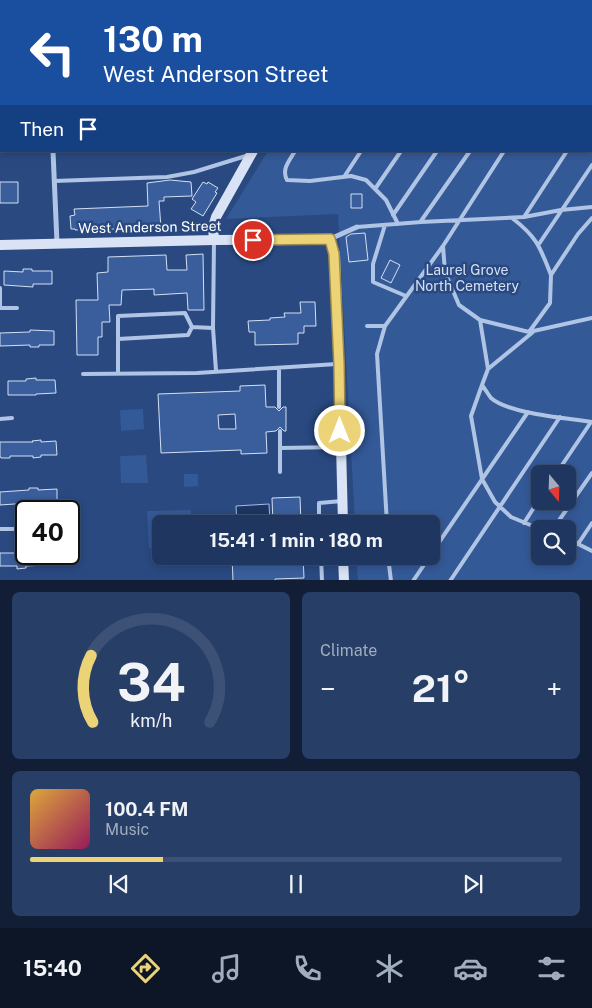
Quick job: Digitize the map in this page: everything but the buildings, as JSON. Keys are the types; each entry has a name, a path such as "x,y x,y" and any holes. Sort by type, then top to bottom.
{"street":[{"path":"53,152 57,243"},
{"path":"214,240 213,227 216,217 252,152"},
{"path":"343,515 334,254 330,239 356,227"},
{"name":"West Anderson Street","path":"0,245 330,239"},
{"path":"343,565 344,580"}],"lane":[{"path":"54,181 167,177 194,172 252,152"},
{"path":"294,152 286,167 285,175 288,180 310,181 344,176 366,180 386,200 398,224"},
{"path":"344,176 360,152"},
{"path":"375,189 400,152"},
{"path":"393,215 436,152"},
{"path":"421,222 469,152"},
{"path":"386,515 377,354 385,326 443,246 503,152"},
{"path":"524,217 566,152"},
{"path":"539,244 592,165"},
{"path":"356,227 524,217 561,210 592,207"},
{"path":"512,218 525,228 539,244 552,275 550,303 531,332 488,369 471,416 482,479 495,502 510,517 531,526"},
{"path":"552,275 578,234 592,218"},
{"path":"385,224 373,264 372,282 406,296"},
{"path":"214,240 213,328 216,371"},
{"path":"443,246 445,272 459,305 480,320 531,332 592,318"},
{"path":"0,288 0,308 17,308"},
{"path":"118,372 118,316 185,313 192,327"},
{"path":"480,320 488,369"},
{"path":"367,326 385,326"},
{"path":"192,327 213,328"},
{"path":"118,339 188,335 192,327"},
{"path":"83,374 118,372 197,373 339,364"},
{"path":"279,368 279,407"},
{"path":"482,385 491,398 500,404 528,412 592,422 562,465"},
{"path":"440,540 528,412"},
{"path":"450,580 560,417"},
{"path":"0,419 12,418"},
{"path":"280,431 280,472"},
{"path":"280,448 340,447"},
{"path":"560,520 592,473"},
{"path":"319,515 319,503 342,501"},
{"path":"524,523 532,510"},
{"path":"592,523 578,544 592,551"},
{"path":"0,529 15,529"},
{"path":"321,565 322,580"},
{"path":"389,565 391,580"},
{"path":"413,580 423,565"}],"green space":[{"name":"Laurel Grove North Cemetery","path":"267,152 592,152 592,580 358,580 357,565 440,565 440,515 355,515 338,214 226,219"},
{"path":"143,409 144,429 121,431 120,410"},
{"path":"146,455 148,483 121,483 120,456"},
{"path":"184,474 198,474 198,486 184,487"},
{"path":"191,510 191,515 152,515 152,548 149,548 147,511"}],"shaded area":[{"path":"269,504 270,515 236,515 236,506"}],"route":[{"path":"253,240 330,239 334,254 340,431"}]}
